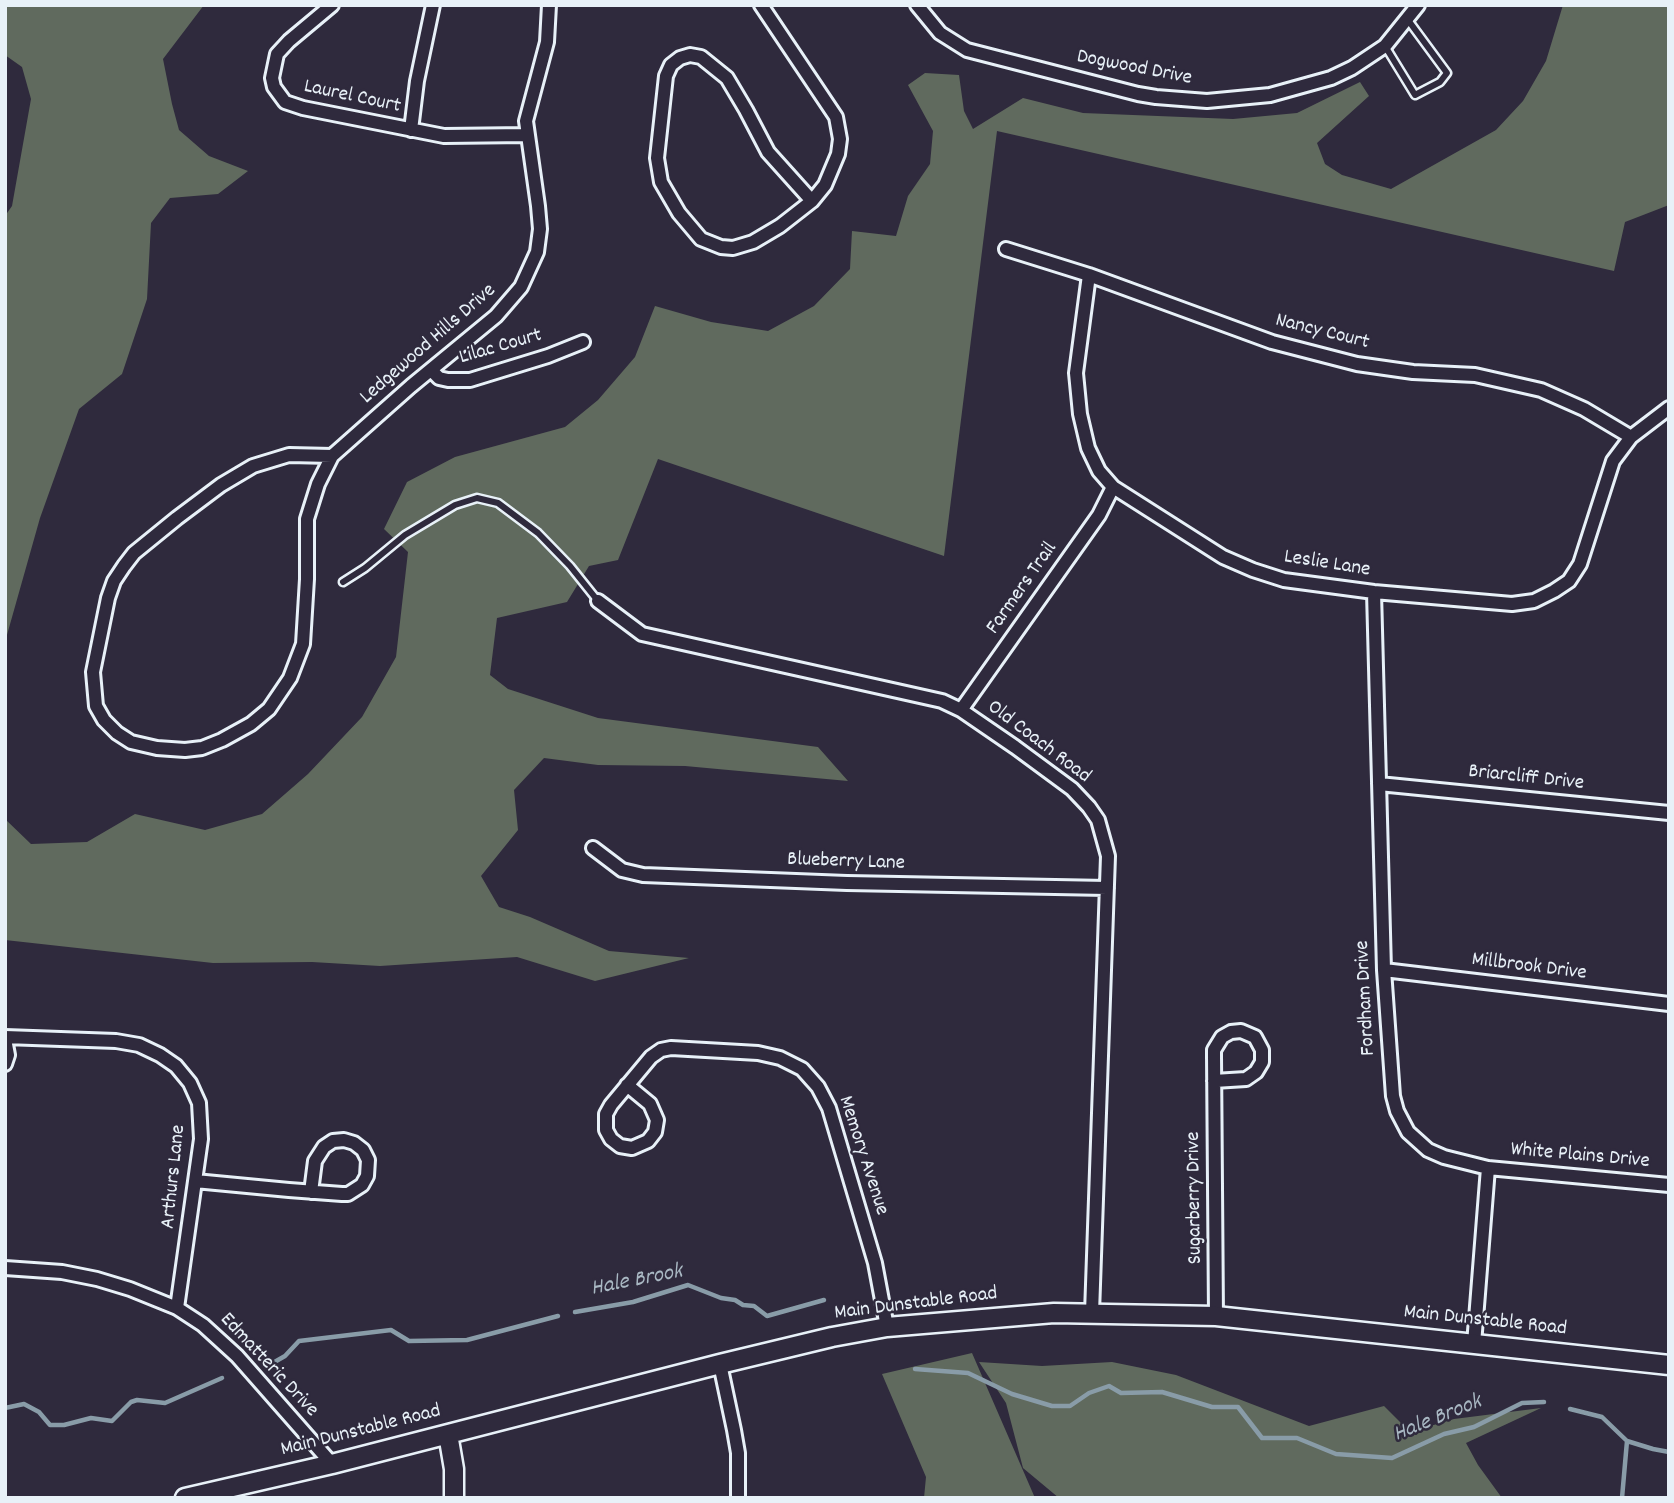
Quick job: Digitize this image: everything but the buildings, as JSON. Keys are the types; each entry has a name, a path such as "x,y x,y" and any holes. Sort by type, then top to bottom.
{"main road":[{"name":"Main Dunstable Road","path":"185,1498 332,1464 720,1364 832,1337 887,1327 1054,1313 1216,1316 1669,1365"},
{"path":"448,1434 454,1469 454,1498"}],"street":[{"name":"Laurel Court","path":"332,5 277,54 272,78 279,96 295,107 444,136 527,135"},
{"name":"Laurel Court","path":"411,130 417,80 433,5"},
{"name":"Ledgewood Hills Drive","path":"332,456 289,455 253,466 221,485 134,553 114,581 108,598 93,672 96,706 104,720 117,733 131,742 157,748 202,748 251,724 269,709 290,678 303,644 307,519 318,484 332,456 496,316 521,287 537,252 540,229 527,135 528,106 547,42 550,5"},
{"path":"761,5 820,89 836,117 839,127 838,154 832,171 812,201 780,226 743,246 721,247 701,239 690,227 667,194 658,170 666,76 671,65 680,58 690,55 701,57 715,66 737,92 768,152 812,201"},
{"name":"Dogwood Drive","path":"917,5 940,33 967,50 1138,94 1183,100 1234,99 1270,94 1302,87 1352,68 1385,46 1418,5"},
{"name":"Nancy Court","path":"1006,249 1088,275 1272,342 1357,363 1413,372 1475,375 1541,390 1584,410 1630,438"},
{"name":"Leslie Lane","path":"1088,275 1076,373 1080,414 1088,448 1098,471 1113,487 1223,557 1284,580 1374,593 1512,604 1534,601 1569,581 1580,564 1613,461 1630,438 1669,408"},
{"name":"Lilac Court","path":"431,370 448,380 470,380 548,356 583,342"},
{"name":"Farmers Trail","path":"961,710 1099,515 1113,487"},
{"name":"Fordham Drive","path":"1374,593 1384,970 1396,1111 1408,1132 1429,1150 1444,1157 1488,1168"},
{"name":"Old Coach Road","path":"598,601 642,634 942,701 961,710 1052,774 1089,807 1105,838 1108,856 1092,1313"},
{"name":"Briarcliff Drive","path":"1379,784 1669,813"},
{"name":"Blueberry Lane","path":"593,848 622,870 643,875 847,883 1107,888"},
{"name":"Millbrook Drive","path":"1384,970 1669,1004"},
{"name":"Sugarberry Drive","path":"1214,1081 1241,1080 1256,1072 1263,1056 1261,1045 1255,1037 1241,1031 1231,1032 1222,1037 1214,1050 1214,1081 1216,1316"},
{"name":"Arthurs Lane","path":"5,1064 8,1055 5,1038 116,1041 139,1045 160,1055 176,1066 190,1083 199,1103 201,1139 177,1308"},
{"name":"Memory Avenue","path":"628,1085 650,1104 657,1120 652,1137 643,1145 632,1148 615,1143 608,1135 605,1125 608,1109 651,1057 661,1050 671,1048 758,1053 780,1058 802,1069 818,1087 829,1108 875,1263 887,1327"},
{"path":"195,1181 311,1192 342,1194 358,1189 365,1181 369,1171 363,1150 344,1140 333,1141 324,1147 315,1161 311,1192"},
{"path":"1474,1344 1488,1168"},
{"name":"White Plains Drive","path":"1488,1168 1669,1185"},
{"name":"Edmatteric Drive","path":"5,1268 62,1272 97,1279 177,1308 203,1325 237,1356 332,1464"},
{"path":"720,1364 738,1453 738,1498"}],"lane":[{"path":"1385,46 1415,95 1440,82 1447,73 1408,20"},
{"path":"343,582 365,568 405,535 455,505 477,498 498,503 538,533 570,566 598,601"}],"green space":[{"path":"5,5 204,5 163,59 172,104 179,130 209,156 248,171 218,194 170,198 151,223 147,299 122,374 79,409 40,518 5,642 5,216 12,206 31,99 22,67 5,55"},
{"path":"1563,5 1669,5 1669,205 1625,222 1614,271 997,131 944,556 658,459 618,560 589,566 567,602 497,618 490,675 508,689 598,718 818,747 848,781 685,766 598,765 544,758 514,790 518,830 481,876 499,907 530,917 609,951 689,958 595,981 517,957 380,966 312,962 213,963 5,940 5,819 31,844 87,842 135,814 205,830 262,814 308,774 362,717 396,657 408,552 384,529 407,482 455,457 565,427 598,400 635,357 655,306 711,322 768,331 814,306 850,269 852,231 896,236 908,196 930,164 933,131 908,85 925,73 959,75 964,111 973,129 1023,98 1083,113 1233,119 1297,113 1360,82 1369,96 1317,143 1325,164 1342,175 1391,189 1496,130 1523,101 1546,61"},
{"path":"972,1353 1035,1498 924,1498 926,1477 882,1374"},
{"path":"979,1362 1042,1366 1112,1362 1176,1375 1309,1426 1384,1406 1410,1432 1454,1419 1541,1408 1466,1443 1502,1498 1059,1498 1023,1468 1006,1403"}],"waterway":[{"name":"Hale Brook","path":"575,1312 633,1302 688,1285 721,1298 754,1306 767,1316 824,1300"},
{"name":"Hale Brook","path":"271,1364 285,1356 299,1341 391,1330 409,1341 467,1340 558,1316"},
{"name":"Hale Brook","path":"915,1369 968,1373 1012,1394 1052,1406 1070,1406 1089,1393 1109,1386 1121,1393 1162,1392 1212,1407 1238,1407 1262,1438 1297,1438 1336,1454 1392,1458 1444,1434 1474,1427 1522,1403 1544,1402"},
{"name":"Hale Brook","path":"5,1408 24,1404 39,1412 50,1425 64,1425 91,1418 112,1421 131,1402 137,1400 165,1403 222,1378"},
{"name":"Hale Brook","path":"1570,1409 1602,1417 1627,1441 1669,1452"},
{"path":"1622,1498 1627,1441"}]}
